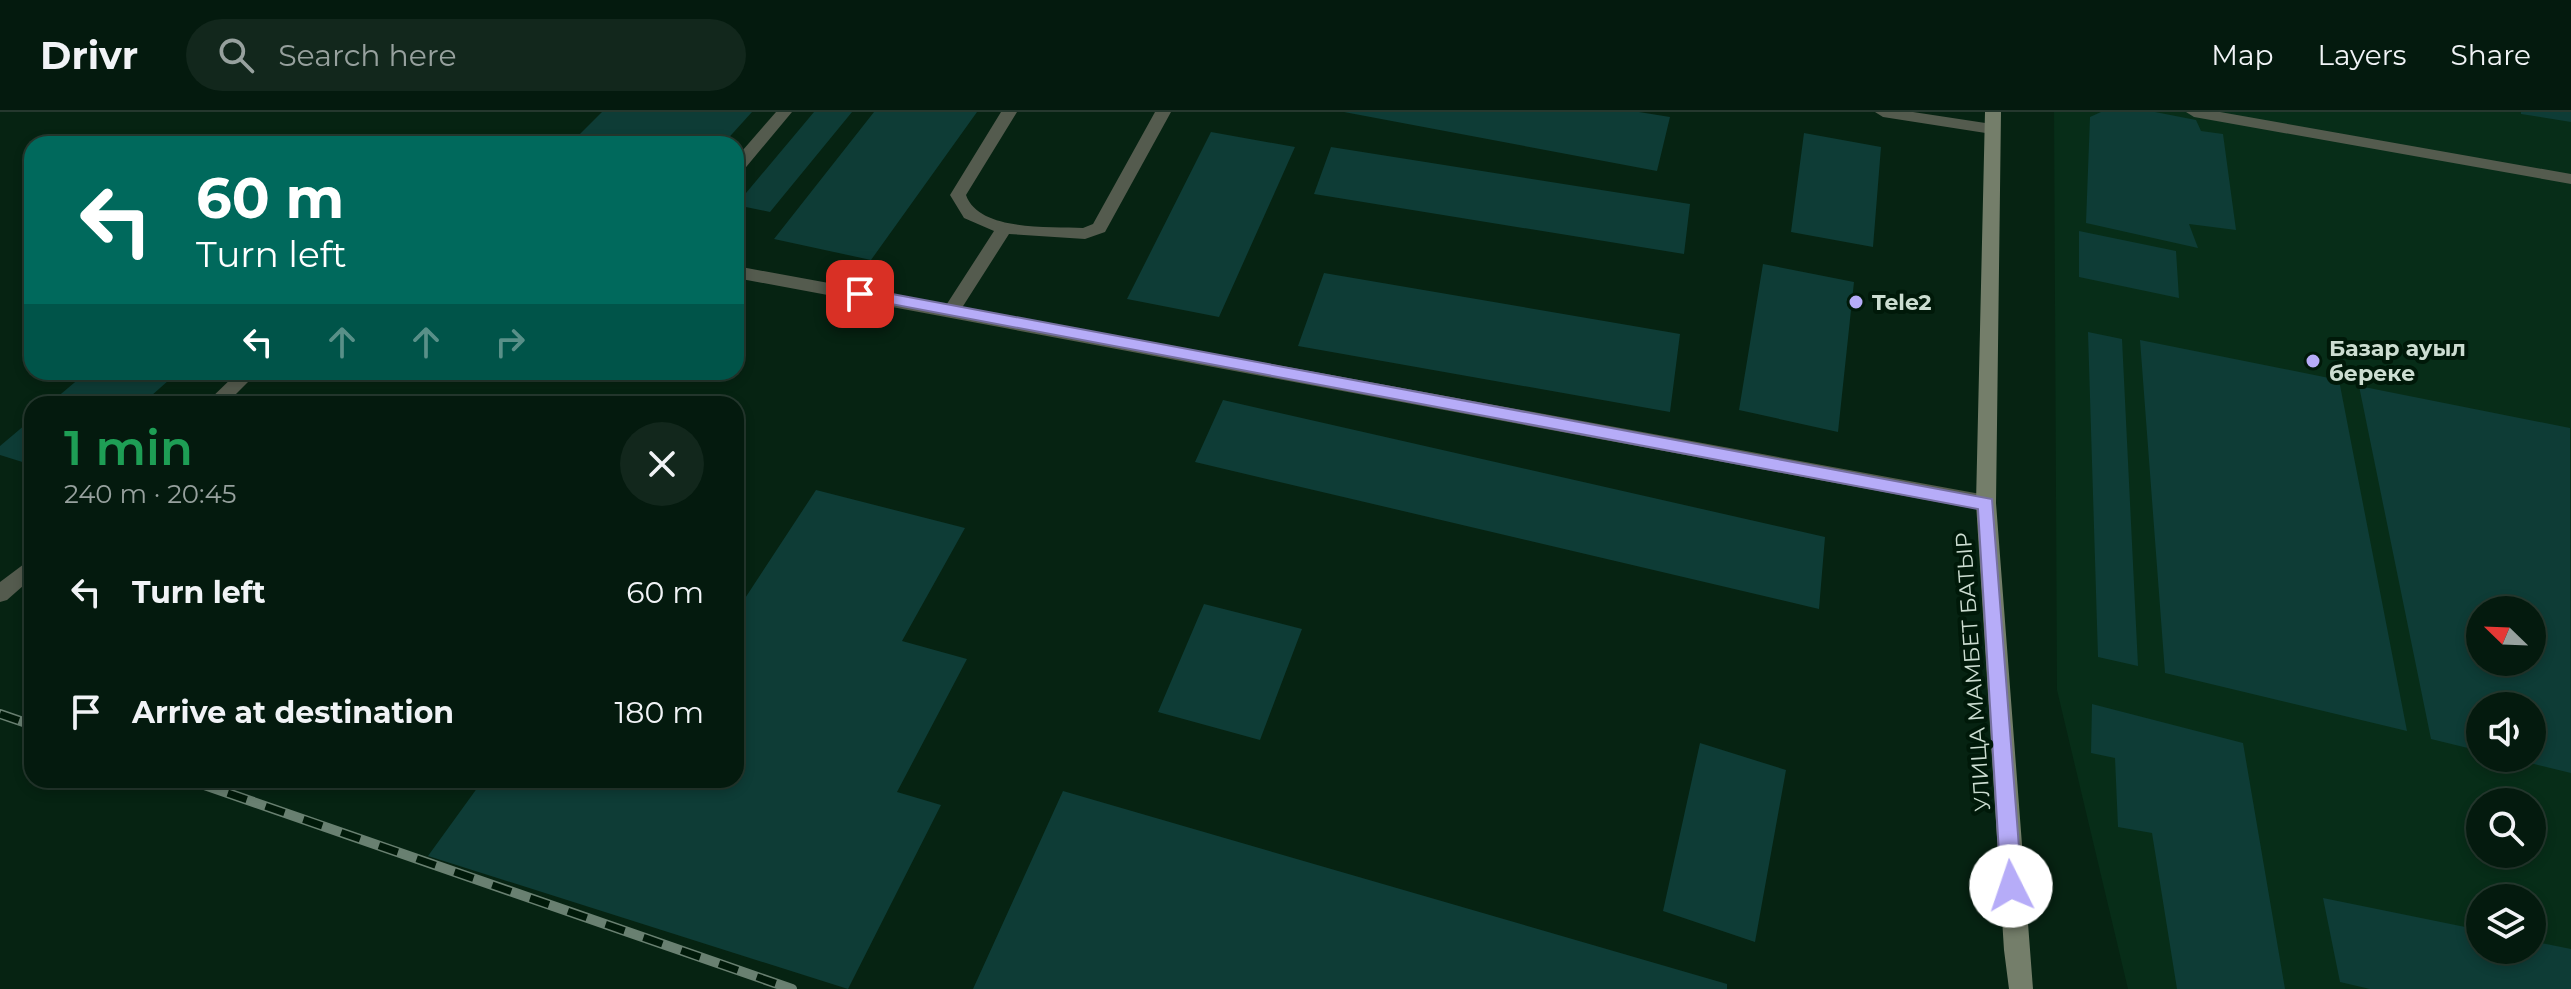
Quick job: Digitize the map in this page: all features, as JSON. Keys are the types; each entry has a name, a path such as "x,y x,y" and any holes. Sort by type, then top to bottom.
{"main road":[{"name":"УЛИЦА МАМБЕТ БАТЫР","path":"1993,120 1986,503 2021,989"}],"street":[{"path":"744,159 784,112"},
{"path":"1009,112 958,195 960,206 986,224 1085,234 1099,228 1163,112"},
{"path":"1883,112 1993,120"},
{"path":"2194,112 2571,179"},
{"path":"952,310 1004,228"},
{"path":"744,273 1986,503"},
{"path":"223,396 240,380"},
{"path":"0,594 24,573"}],"shaded area":[{"name":"Базар ауыл береке","path":"2054,112 2571,112 2571,989 2128,989 2057,690"}],"building":[{"path":"602,112 752,112 730,136 578,136"},
{"path":"814,112 852,112 770,212 744,207 744,195"},
{"path":"874,112 977,112 871,260 774,239"},
{"path":"1344,112 1639,112 1670,117 1657,171"},
{"path":"2101,112 2155,112 2196,120 2201,131 2223,134 2236,230 2189,224 2198,248 2086,223 2090,117"},
{"path":"2571,112 2571,122 2521,114"},
{"path":"1211,132 1295,147 1219,317 1127,299"},
{"path":"1804,133 1881,147 1873,247 1791,232"},
{"path":"1331,147 1690,204 1684,254 1314,194"},
{"path":"2079,231 2176,251 2179,298 2079,277"},
{"path":"1763,264 1854,282 1838,432 1739,410"},
{"path":"1324,273 1680,334 1670,412 1298,346"},
{"path":"2088,332 2122,339 2138,666 2098,657"},
{"path":"2140,340 2339,380 2407,731 2165,673"},
{"path":"78,380 169,380 151,396 58,396"},
{"path":"2359,386 2570,428 2571,773 2546,767 2546,692 2466,692 2466,748 2431,739"},
{"path":"1223,400 1825,537 1819,609 1195,462"},
{"path":"24,426 24,462 0,455 0,446"},
{"path":"816,490 965,528 902,641 967,659 897,792 941,805 848,989 428,856 477,788 744,788 744,600"},
{"path":"1204,604 1302,629 1260,740 1158,712"},
{"path":"2092,704 2243,743 2285,989 2177,989 2152,833 2118,827 2115,758 2091,753"},
{"path":"1700,743 1786,770 1755,942 1663,911"},
{"path":"1063,791 1727,984 1727,989 973,989"},
{"path":"2323,898 2466,927 2466,964 2546,964 2546,944 2571,949 2571,989 2370,989 2340,982"}],"railway":[{"path":"0,714 24,722"},
{"path":"213,788 792,989"}],"place":[{"name":"Tele2","path":"1856,302"},
{"name":"Базар ауыл береке","path":"2313,361"}],"route":[{"path":"860,294 1986,503 2011,886"}]}
